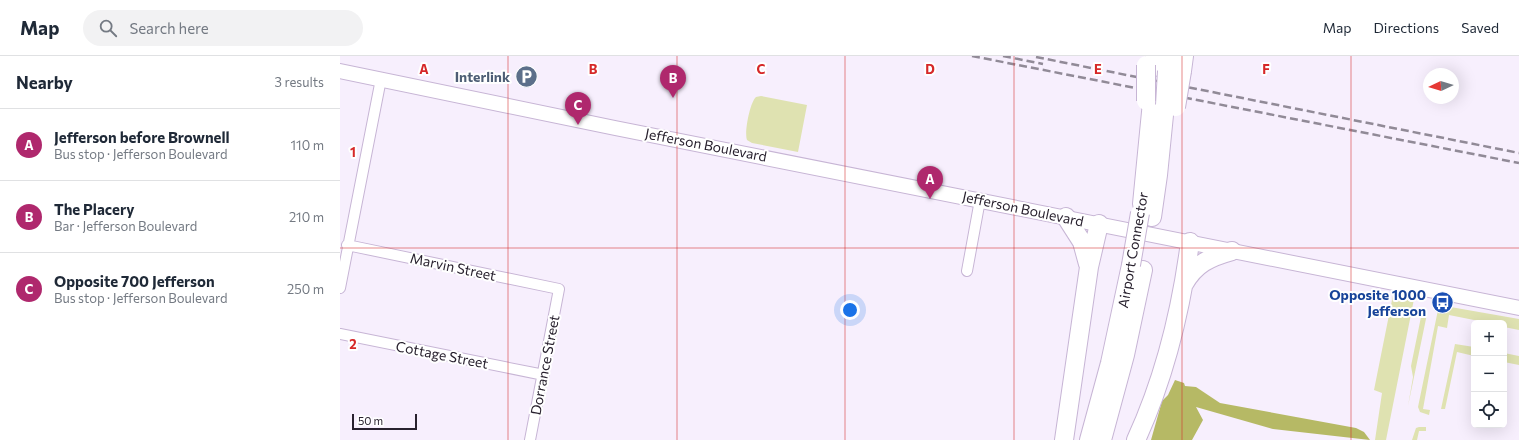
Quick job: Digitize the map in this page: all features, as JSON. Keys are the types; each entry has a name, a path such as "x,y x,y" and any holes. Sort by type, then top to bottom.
{"highway":[{"path":"1149,213 1168,154 1160,103 1163,62"},
{"name":"Airport Connector","path":"1089,440 1137,267 1149,213 1147,157 1160,103 1163,62"},
{"path":"1066,217 1082,242 1089,267"},
{"path":"1064,440 1089,267 1099,224"},
{"path":"1136,440 1164,369 1183,285 1190,242"},
{"path":"1183,285 1191,273 1203,262 1232,250"},
{"name":"Airport Connector","path":"1102,440 1125,355 1137,267"}],"main road":[{"name":"Jefferson Boulevard","path":"340,71 1519,308"}],"street":[{"path":"340,288 347,244 380,79"},
{"path":"967,271 980,200"},
{"name":"Marvin Street","path":"347,244 559,289"},
{"name":"Dorrance Street","path":"530,440 544,375 559,289"},
{"name":"Cottage Street","path":"340,334 544,375"}],"green space":[{"path":"761,96 807,105 798,152 752,143 747,140 747,125 750,111 756,97"},
{"path":"1393,295 1414,299 1386,440 1375,440 1382,393 1374,390"},
{"path":"1439,305 1519,319 1519,330 1507,328 1507,320 1474,320 1449,315 1447,328 1438,326 1423,409 1430,410 1429,415 1420,412 1418,407"},
{"path":"1422,312 1427,314 1408,406 1413,377 1411,366"},
{"path":"1455,344 1471,347 1471,355 1457,352 1445,409 1441,409"},
{"path":"1507,354 1519,356 1519,365 1507,363"},
{"path":"1175,380 1184,383 1185,386 1196,387 1220,403 1356,428 1364,432 1370,440 1273,429 1196,407 1203,420 1192,440 1151,440 1162,401 1168,395"},
{"path":"1426,427 1426,431 1419,431 1417,440 1412,440 1416,428"}],"railway":[{"path":"972,56 1519,163"},
{"path":"1003,56 1043,64"},
{"path":"1036,57 1519,153"}],"place":[{"name":"Interlink","path":"526,77"},
{"name":"The Placery","path":"673,98"},
{"name":"Opposite 700 Jefferson","path":"578,125"},
{"name":"Jefferson before Brownell","path":"930,199"},
{"name":"Opposite 1000 Jefferson","path":"1442,303"}]}
